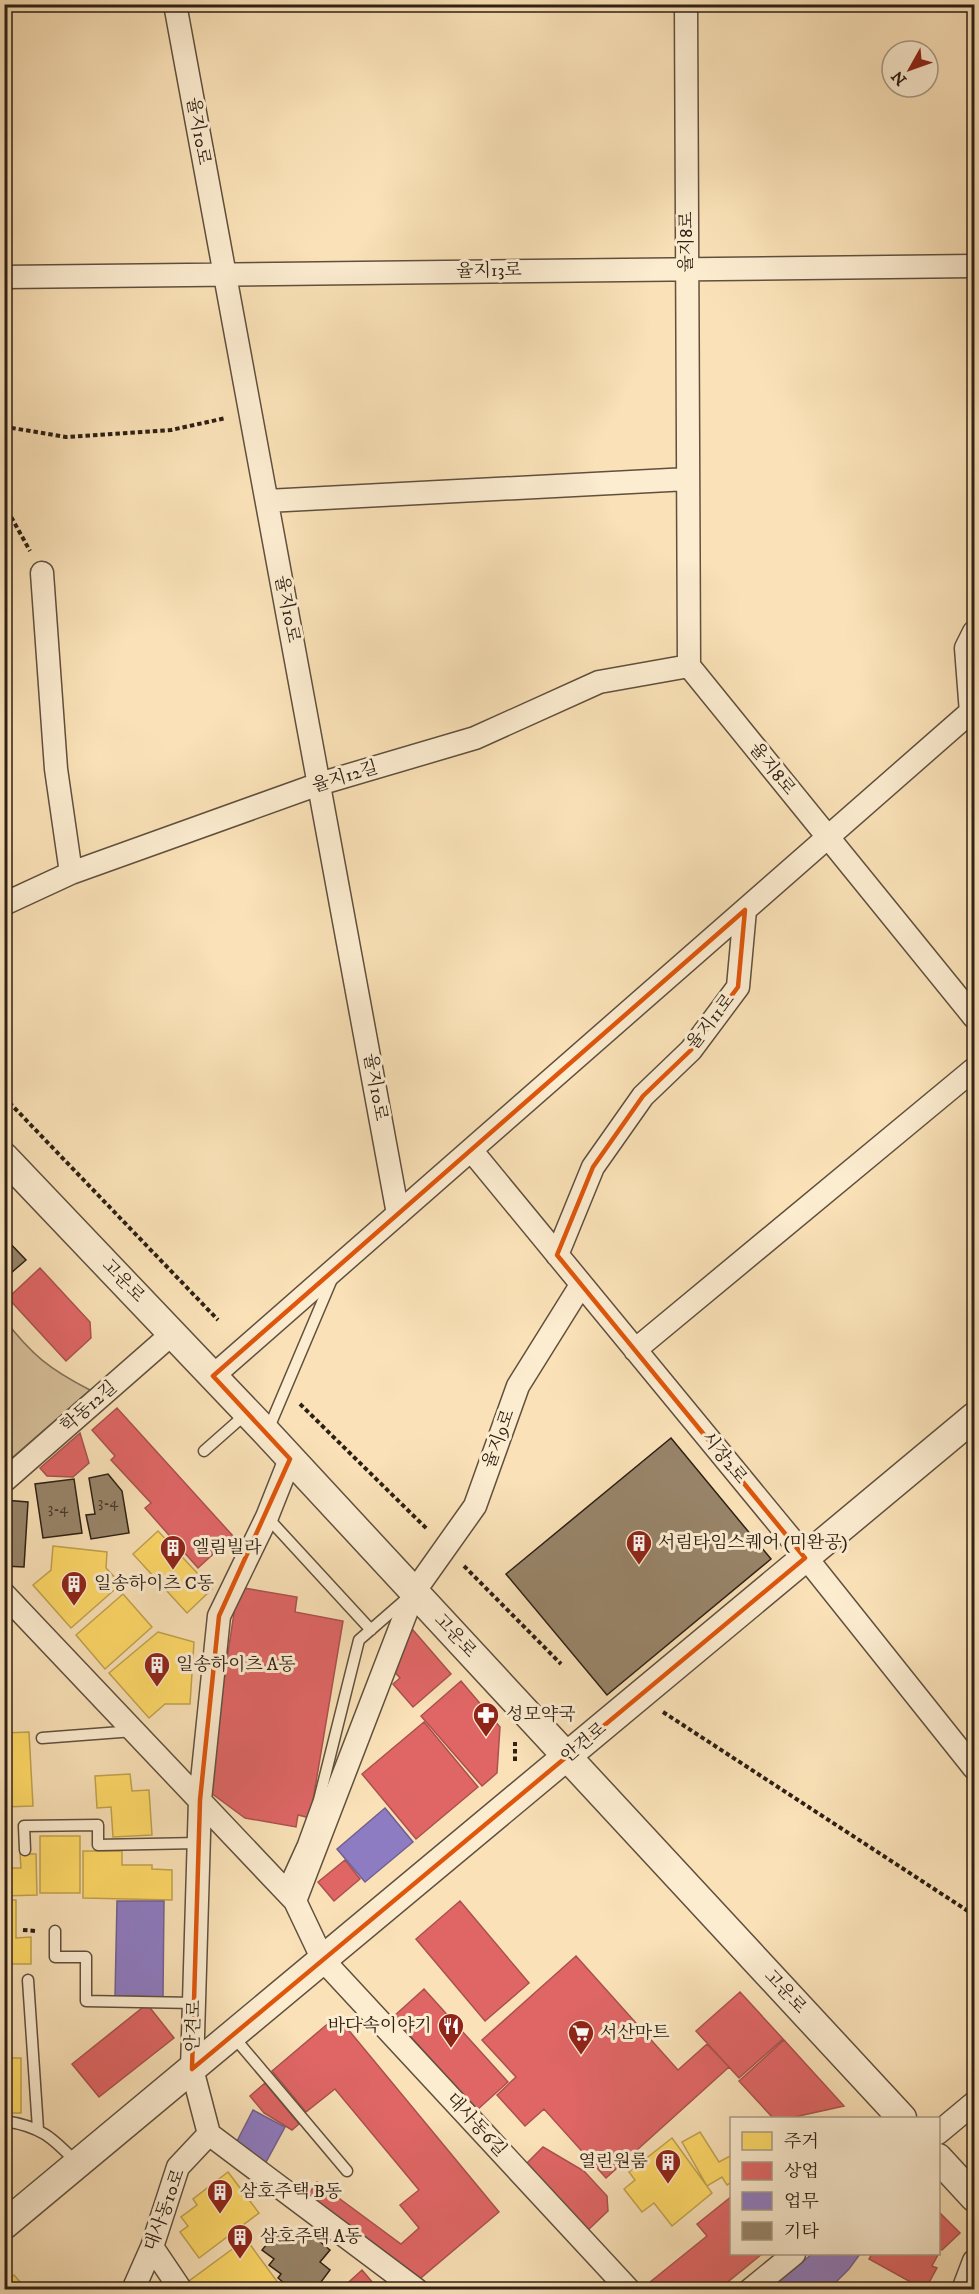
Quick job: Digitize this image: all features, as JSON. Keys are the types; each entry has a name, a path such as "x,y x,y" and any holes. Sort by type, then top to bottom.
{"street":[{"name":"율지10로","path":"175,4 398,1214"},
{"name":"율지8로","path":"686,4 688,666 975,1017"},
{"name":"율지13로","path":"4,277 975,266"},
{"path":"267,501 688,479"},
{"path":"42,573 57,769 71,873"},
{"path":"213,1376 973,711 966,648 975,632"},
{"name":"율지12길","path":"4,904 71,873 319,784 475,738 600,682 688,666"},
{"name":"율지11로","path":"557,1255 592,1167 643,1096 691,1050 738,987 745,910"},
{"path":"635,1350 975,1069"},
{"name":"시장2로","path":"471,1150 805,1558 971,1755"},
{"name":"고운로","path":"4,1157 267,1433 901,2117"},
{"name":"율지9로","path":"289,1895 414,1592 475,1506 518,1386 581,1285"},
{"name":"학동12길","path":"4,1481 173,1334"},
{"name":"안견로","path":"4,2225 975,1417"},
{"name":"안견로","path":"192,2069 200,1800 219,1616 267,1516 290,1459"},
{"name":"대사동6길","path":"4,1594 289,1895 323,1960 629,2289"},
{"path":"192,2069 209,2134 417,2289"},
{"path":"940,2132 975,2103"},
{"name":"대사동10로","path":"133,2289 152,2247 178,2167 209,2134"},
{"path":"940,2159 975,2197"},
{"path":"152,2247 181,2289"},
{"path":"750,2289 792,2255"},
{"path":"963,2289 975,2261"}],"lane":[{"path":"267,1433 336,1268"},
{"path":"204,1450 247,1412"},
{"path":"267,1516 371,1630"},
{"path":"289,1895 319,1800 359,1640 414,1592"},
{"path":"42,1738 134,1731"},
{"path":"25,1850 24,1826 98,1825 98,1845 198,1843"},
{"path":"55,1931 55,1957 86,1957 86,2001 194,2003"},
{"path":"28,1980 38,2129"},
{"path":"232,2036 347,2171"},
{"path":"4,2121 38,2129 53,2139 78,2164"}],"path":[{"path":"4,430 12,428 66,437 171,430 250,412"},
{"path":"4,504 42,573"},
{"path":"4,1097 218,1320"},
{"path":"298,1402 427,1530"},
{"path":"464,1566 561,1664"},
{"path":"640,1696 975,1914"}],"highlighted area":[{"path":"745,910 738,987 691,1050 643,1096 593,1167 557,1255 805,1558 192,2069 200,1800 219,1616 290,1459 213,1376"}],"shaded area":[{"path":"4,1319 42,1360 90,1390 5,1464"}],"building: 주거":[{"name":"엘림빌라","path":"158,1531 212,1589 187,1613 133,1554"},
{"name":"일송하이츠 C동","path":"53,1546 107,1552 106,1568 121,1584 71,1628 33,1585 51,1570"},
{"path":"123,1594 152,1627 105,1669 76,1635"},
{"name":"일송하이츠 A동","path":"158,1632 194,1642 190,1704 165,1704 149,1718 109,1673"},
{"path":"29,1732 33,1806 4,1807 4,1733"},
{"path":"130,1774 132,1791 149,1790 152,1835 113,1837 111,1807 97,1808 95,1776"},
{"path":"40,1836 80,1836 80,1893 40,1893"},
{"path":"83,1851 122,1851 122,1865 152,1865 152,1869 172,1870 172,1900 83,1898"},
{"path":"20,1854 36,1854 37,1895 4,1896 4,1868 21,1868"},
{"path":"4,1900 16,1900 16,1938 31,1937 31,1964 4,1964"},
{"path":"4,2058 21,2058 21,2113 4,2113"},
{"path":"700,2132 719,2162 730,2156 730,2183 727,2185 722,2177 707,2186 682,2142"},
{"name":"열린원룸","path":"672,2138 712,2193 672,2226 654,2203 642,2212 624,2189 635,2180 629,2172"},
{"name":"삼호주택 B동","path":"228,2172 259,2213 199,2258 180,2232 188,2226 181,2217 197,2205 193,2199"},
{"name":"삼호주택 A동","path":"246,2239 279,2284 271,2290 195,2290 189,2281"},
{"path":"14,2275 20,2282 17,2290 4,2290 4,2283"},
{"path":"22,2283 43,2290 20,2290"}],"building: 상업":[{"path":"40,1268 90,1322 91,1338 66,1361 8,1298"},
{"path":"117,1408 233,1536 198,1568 145,1508 151,1503 111,1460 115,1456 92,1430"},
{"path":"80,1433 89,1463 73,1477 47,1476 40,1468"},
{"path":"238,1587 297,1597 295,1612 343,1621 310,1818 298,1815 296,1827 245,1818 207,1790"},
{"path":"413,1630 451,1674 413,1707 393,1684 400,1678 392,1669 399,1641"},
{"path":"461,1681 500,1727 497,1773 482,1786 421,1716"},
{"path":"424,1722 478,1787 416,1839 362,1774"},
{"path":"345,1860 360,1879 334,1901 318,1882"},
{"path":"460,1901 529,1983 485,2021 416,1939"},
{"name":"서산마트","path":"576,1956 678,2070 707,2044 729,2067 606,2178 544,2109 525,2126 497,2095 516,2077 482,2040"},
{"name":"바다속이야기","path":"424,1989 508,2082 477,2110 393,2017"},
{"path":"740,1992 783,2039 739,2078 696,2031"},
{"path":"147,2004 174,2038 99,2097 72,2064"},
{"path":"337,2016 499,2212 416,2282 305,2199 317,2182 401,2244 419,2228 400,2205 419,2190 335,2089 306,2112 272,2071"},
{"path":"784,2040 844,2106 794,2117 772,2117 739,2081"},
{"path":"265,2083 299,2124 292,2130 264,2113 250,2096"},
{"path":"543,2147 584,2171 607,2196 608,2211 587,2231 525,2165"},
{"path":"730,2198 730,2255 761,2255 718,2290 646,2290 644,2287 707,2236 697,2224"},
{"path":"940,2213 960,2233 940,2250"},
{"path":"871,2255 938,2255 932,2266 937,2268 925,2290 869,2259"},
{"path":"362,2270 379,2290 340,2290"}],"building: 업무":[{"path":"385,1808 413,1842 365,1882 337,1849"},
{"path":"117,1901 164,1901 163,1997 115,1996"},
{"path":"253,2110 285,2127 265,2164 234,2147"},
{"path":"811,2255 859,2255 828,2290 768,2290"}],"building: 기타":[{"path":"4,1237 26,1260 4,1279"},
{"name":"서림타임스퀘어 (미완공)","path":"671,1438 771,1559 607,1695 506,1574"},
{"path":"108,1474 122,1491 129,1533 91,1539 86,1515 95,1514 89,1478"},
{"path":"74,1479 82,1533 43,1538 35,1484"},
{"path":"4,1500 28,1502 24,1567 4,1566"},
{"path":"302,2227 330,2250 320,2262 330,2270 315,2290 292,2290 278,2278 281,2274 269,2265 274,2259 262,2250 280,2228 293,2238"}],"place":[{"name":"서림타임스퀘어 (미완공)","path":"639,1566"},
{"name":"엘림빌라","path":"173,1571"},
{"name":"일송하이츠 C동","path":"74,1607"},
{"name":"일송하이츠 A동","path":"157,1688"},
{"name":"성모약국","path":"486,1738"},
{"name":"바다속이야기","path":"451,2049"},
{"name":"서산마트","path":"581,2056"},
{"name":"열린원룸","path":"668,2185"},
{"name":"삼호주택 B동","path":"220,2215"},
{"name":"삼호주택 A동","path":"240,2260"}]}
